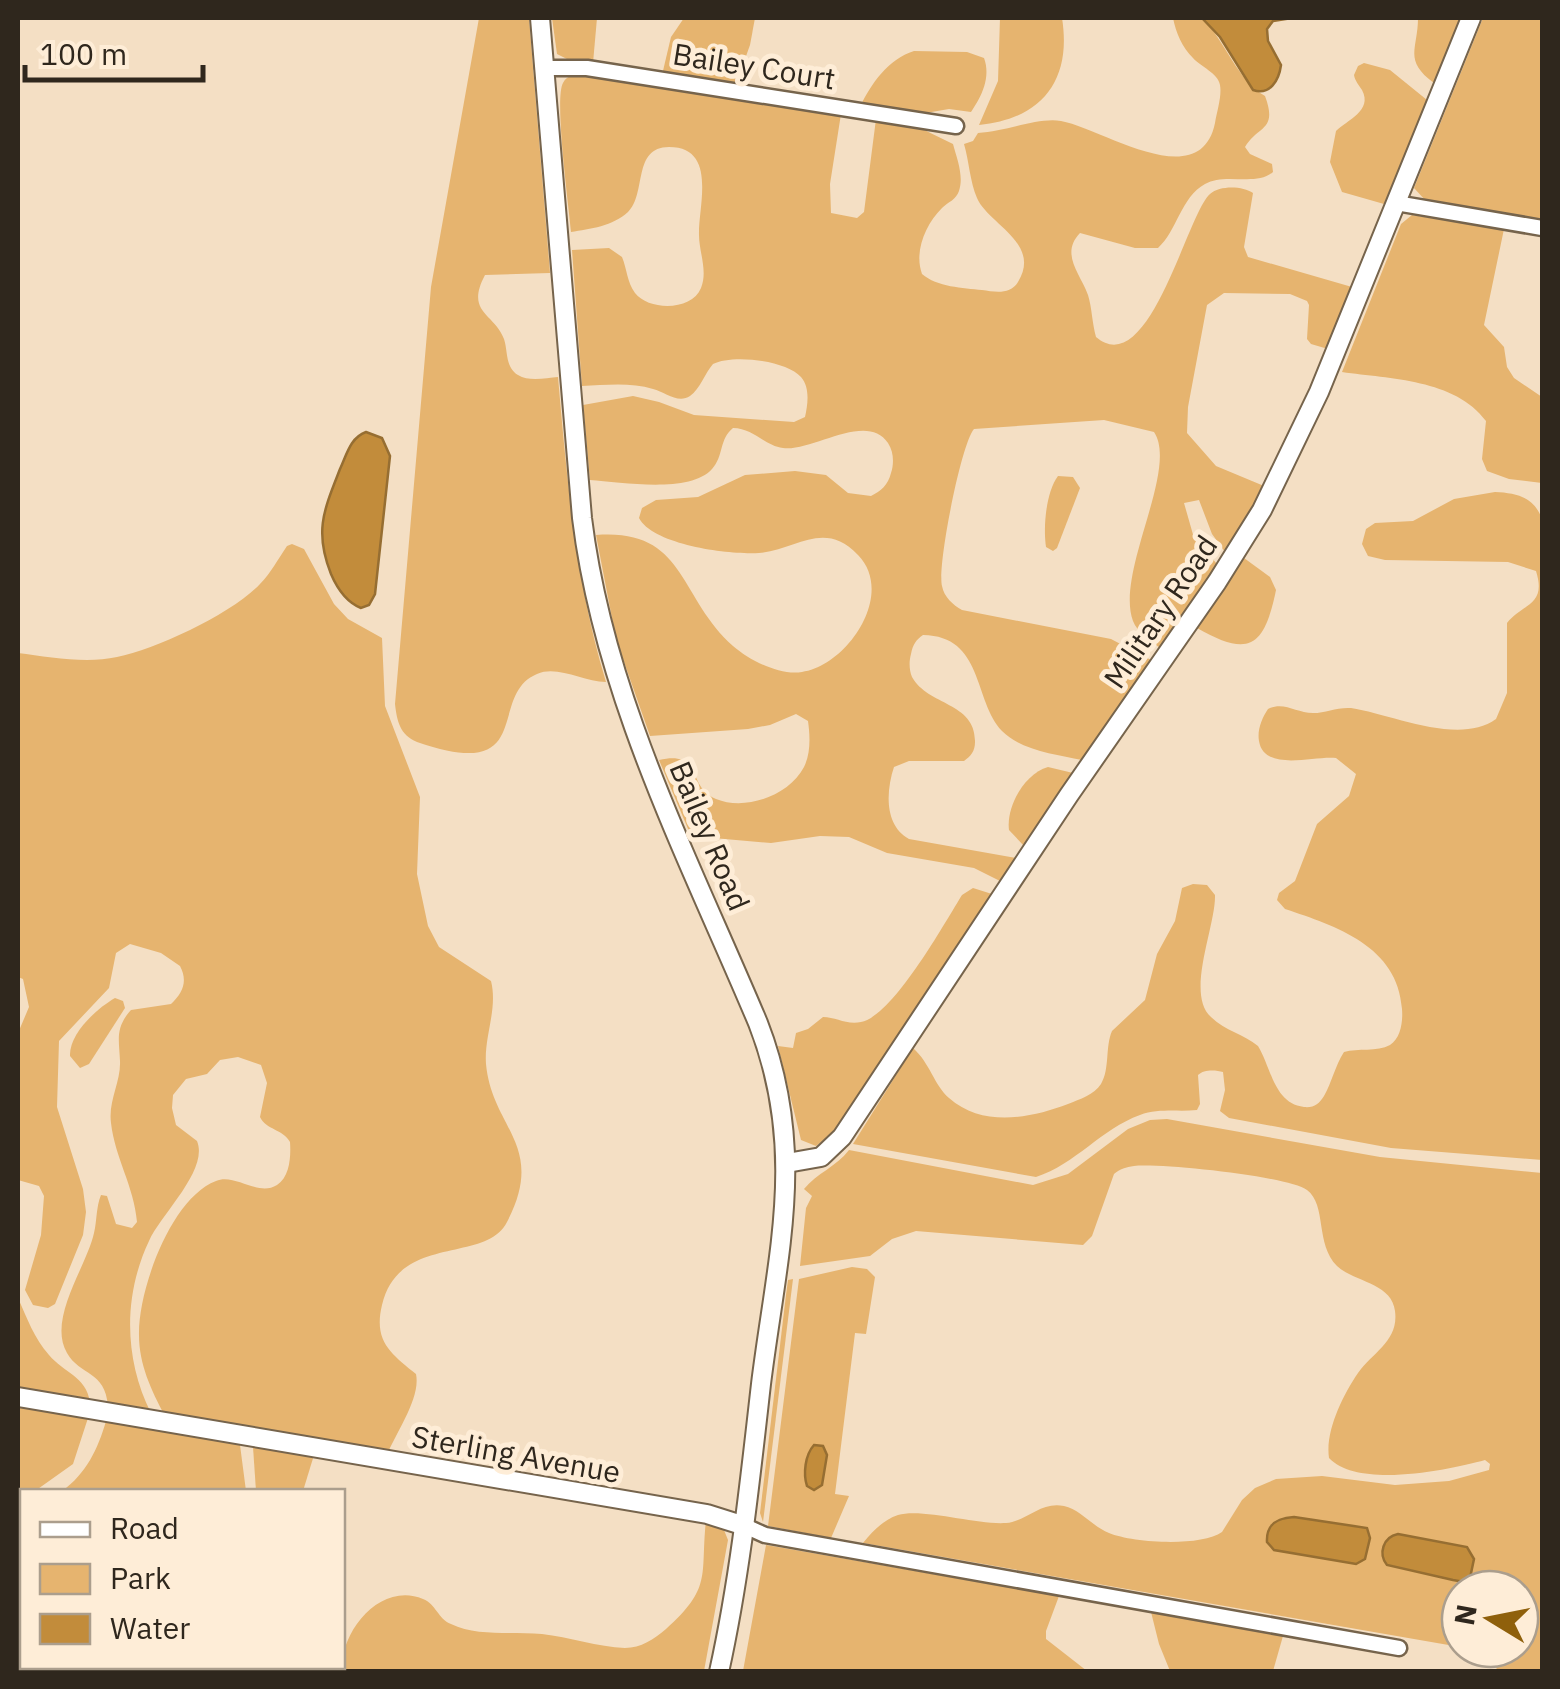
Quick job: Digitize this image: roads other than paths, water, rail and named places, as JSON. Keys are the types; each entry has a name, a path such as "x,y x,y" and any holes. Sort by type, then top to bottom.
{"street":[{"name":"Bailey Road","path":"540,18 582,522 598,611 619,687 640,743 767,1046 781,1099 788,1163 744,1526 720,1672"},
{"name":"Military Road","path":"788,1163 821,1157 842,1137 1069,795 1236,554 1298,440 1471,18"},
{"name":"Bailey Court","path":"544,68 587,68 956,126"},
{"path":"1396,203 1542,228"},
{"name":"Sterling Avenue","path":"18,1398 708,1514 744,1526"},
{"path":"744,1526 764,1535 1398,1648"}],"water":[{"path":"1202,18 1292,18 1273,21 1267,29 1268,41 1281,65 1273,85 1264,91 1253,90 1220,37"},
{"path":"366,432 382,438 390,456 375,594 369,605 361,608 346,598 333,579 322,533 326,509 347,452 356,438"},
{"path":"814,1445 823,1446 827,1455 822,1485 814,1490 807,1486 805,1470"},
{"path":"1294,1517 1367,1528 1370,1538 1365,1559 1356,1564 1274,1550 1267,1542 1271,1526"},
{"path":"1398,1534 1467,1547 1474,1559 1472,1569 1440,1569 1440,1577 1387,1565 1383,1556 1389,1539"}]}
